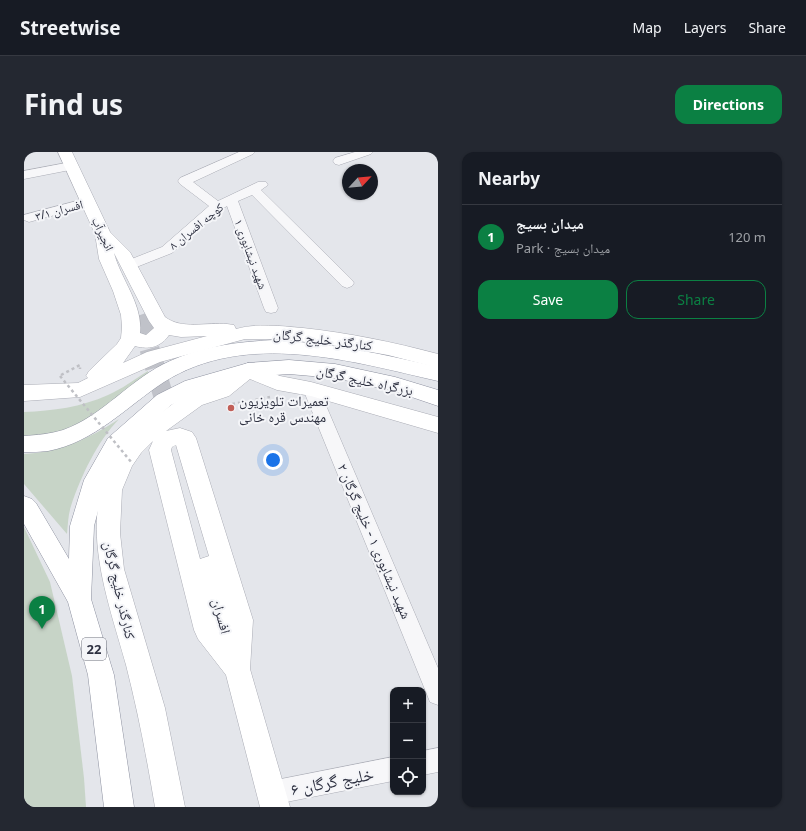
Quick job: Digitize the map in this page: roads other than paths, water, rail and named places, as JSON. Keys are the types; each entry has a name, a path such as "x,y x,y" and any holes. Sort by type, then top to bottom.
{"main road":[{"name":"انجیرآب","path":"68,159 140,315"},
{"path":"103,234 122,252 158,321 164,327 178,331 215,329 245,333"},
{"path":"80,390 113,361 125,348 131,336 130,313 106,257 103,234"},
{"path":"131,336 139,342 149,342 158,338 164,327"},
{"name":"کنارگذر خلیج گرگان","path":"24,393 80,390 154,357 245,333 283,333 337,338 402,351 438,361"},
{"name":"بزرگراه خلیج گرگان","path":"24,444 35,444 64,439 92,426 118,408 149,382 177,366 208,355 245,348 286,346 336,353 438,374"},
{"name":"بزرگراه خلیج گرگان","path":"79,599 82,526 95,480 115,444 164,400 192,386 248,370 290,367 335,371 395,384 438,398"},
{"path":"248,370 277,383 311,389 438,425"},
{"name":"کنارگذر خلیج گرگان","path":"170,807 150,708 112,569 108,533 111,490 123,462 144,437 177,427 195,400 222,391 248,370"},
{"name":"افسران","path":"177,427 237,669 273,800"},
{"name":"22","path":"24,506 28,510 79,599 101,676 119,807"}],"street":[{"path":"217,206 184,181 249,152"},
{"path":"339,161 367,152"},
{"path":"24,175 68,159"},
{"name":"کوچه افسران ۸","path":"129,265 166,250 217,206 257,187 347,283"},
{"name":"شهید نیشابوری ۱","path":"231,199 271,308"},
{"name":"افسران ۳/۱","path":"29,218 88,202"},
{"name":"شهید نیشابوری ۱ - خلیج گرگان ۲","path":"311,389 438,694"},
{"path":"426,762 438,760"},
{"name":"خلیج گرگان ۶","path":"273,800 390,770"}],"tunnel":[{"path":"140,315 142,321"},
{"path":"141,320 171,422"}],"place":[{"name":"تعمیرات تلویزیون مهندس قره خانی","path":"231,408"},
{"name":"میدان بسیج","path":"42,629"}]}
